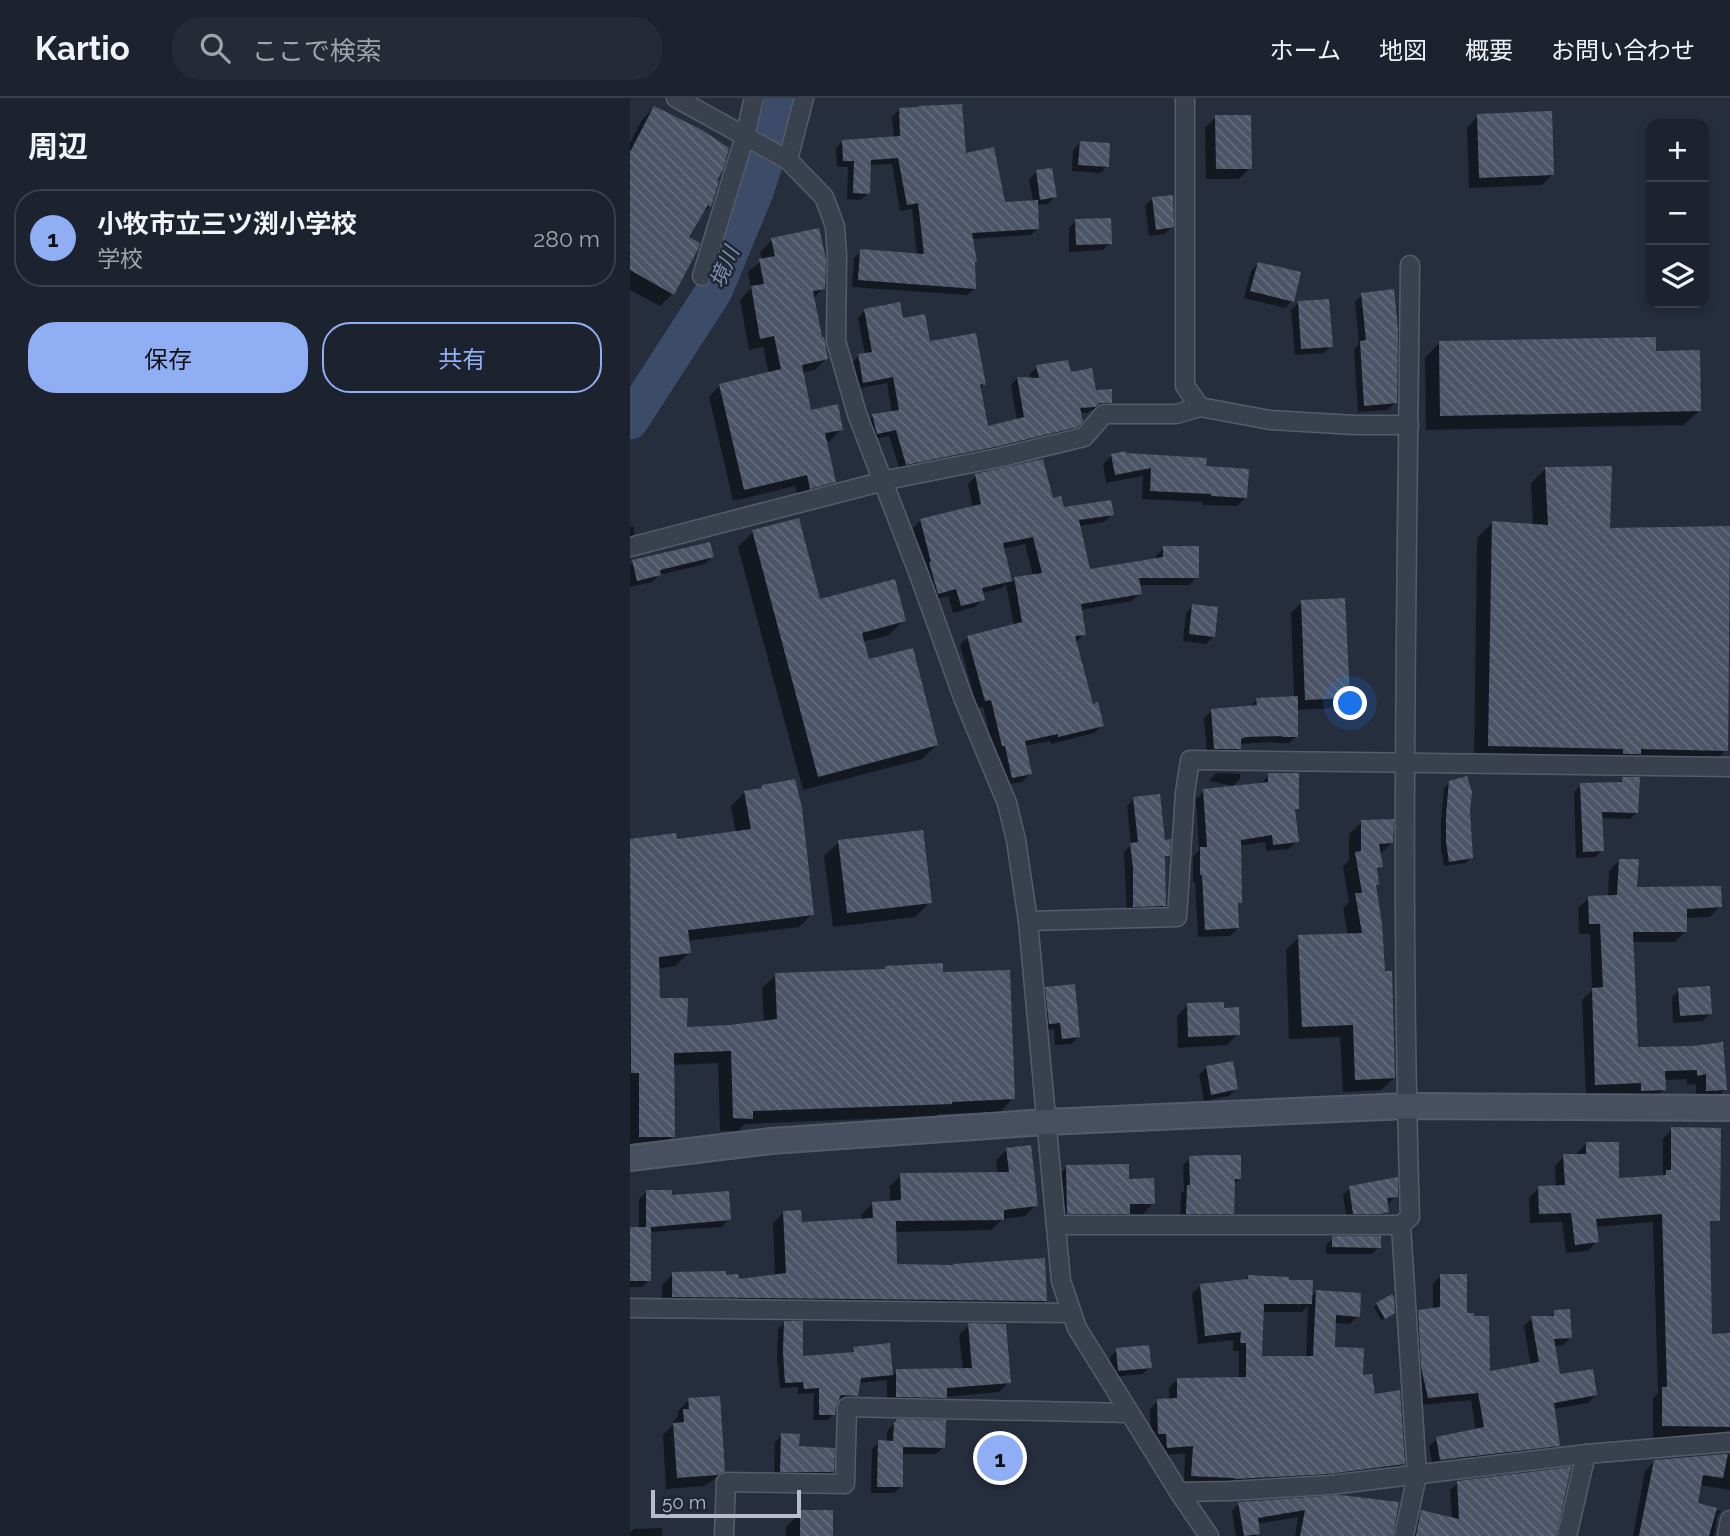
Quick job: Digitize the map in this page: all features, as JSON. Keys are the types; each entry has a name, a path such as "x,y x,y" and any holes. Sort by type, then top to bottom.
{"street":[{"path":"676,98 788,160 824,197 832,218 836,255 835,341 857,414 955,676 1007,803 1016,840 1028,920 1061,1281 1077,1328 1209,1536"},
{"path":"702,276 749,139 754,98"},
{"path":"788,160 804,98"},
{"path":"1185,98 1185,386 1200,407"},
{"path":"1056,1225 1401,1225 1410,1217 1405,764 1410,265"},
{"path":"630,547 883,481 1084,437 1104,414 1176,414 1200,407 1270,421 1409,425"},
{"path":"1028,920 1177,917 1185,793 1190,760 1730,767"},
{"path":"630,1158 771,1141 1046,1122 1407,1106 1730,1108"},
{"path":"1401,1225 1417,1475 1404,1536"},
{"path":"630,1308 1071,1313"},
{"path":"724,1536 726,1482 845,1484 847,1407 1129,1412"},
{"path":"1179,1492 1319,1485 1586,1454 1730,1442"},
{"path":"1566,1536 1586,1454"},
{"path":"1727,1536 1730,1520"}],"building":[{"path":"962,104 966,153 994,147 1005,202 1038,200 1039,229 972,233 977,262 976,289 858,280 860,249 924,254 918,203 907,205 898,158 871,160 870,194 853,193 854,161 843,161 842,140 900,136 899,108"},
{"path":"654,106 702,130 729,148 723,170 717,180 719,181 711,207 708,205 689,237 700,243 699,247 674,295 630,270 630,152"},
{"path":"1552,111 1554,175 1479,178 1477,114"},
{"path":"1215,115 1251,115 1252,169 1216,169"},
{"path":"1080,141 1110,143 1109,167 1078,165"},
{"path":"1052,168 1057,197 1040,200 1036,170"},
{"path":"1173,195 1174,227 1156,230 1152,197"},
{"path":"1111,218 1112,244 1076,245 1075,219"},
{"path":"819,228 826,259 825,289 813,291 828,359 802,365 811,410 838,404 843,430 825,433 836,482 810,489 807,475 744,490 719,384 781,369 774,336 760,339 751,286 764,284 759,259 775,256 771,238"},
{"path":"1258,262 1301,272 1294,302 1250,291"},
{"path":"1394,289 1398,330 1397,403 1364,406 1360,341 1366,340 1361,293"},
{"path":"1329,299 1333,347 1301,349 1298,301"},
{"path":"900,302 903,318 925,314 930,341 976,333 986,385 980,384 988,426 1024,417 1017,377 1039,378 1036,365 1068,360 1071,372 1092,368 1096,390 1112,389 1112,403 1080,408 1083,421 1078,427 906,465 896,430 877,434 872,414 899,410 893,377 863,383 858,354 872,352 864,309"},
{"path":"1656,337 1656,351 1700,350 1701,411 1440,416 1439,341"},
{"path":"1126,451 1207,458 1206,466 1249,469 1247,498 1150,491 1151,468 1115,475 1111,454"},
{"path":"1043,459 1053,498 1061,496 1064,507 1111,500 1114,515 1079,520 1090,569 1163,557 1163,546 1199,546 1199,578 1139,578 1142,594 1081,604 1086,635 1075,636 1093,704 1098,702 1104,726 1058,737 1058,734 1025,741 1032,774 1012,778 991,700 985,701 967,636 1022,622 1014,577 1042,573 1033,537 1003,543 1012,581 982,588 985,600 961,606 956,589 938,594 920,519 981,504 975,474"},
{"path":"1612,466 1610,528 1730,526 1728,751 1641,749 1641,754 1623,754 1623,749 1488,746 1492,521 1548,525 1545,467"},
{"path":"799,518 820,599 895,579 906,621 862,633 869,659 913,648 938,745 818,777 752,530"},
{"path":"710,542 714,557 660,570 661,575 637,581 632,560"},
{"path":"1345,598 1350,698 1305,700 1301,600"},
{"path":"1192,604 1218,607 1215,637 1189,634"},
{"path":"1298,696 1298,737 1246,737 1241,739 1241,749 1214,749 1211,709 1257,705 1256,698"},
{"path":"1268,773 1299,773 1299,809 1295,809 1299,842 1273,845 1272,835 1241,840 1242,903 1238,903 1239,928 1205,930 1200,875 1200,847 1207,847 1203,789 1268,782"},
{"path":"1467,776 1472,792 1470,811 1473,858 1449,862 1446,815 1449,781"},
{"path":"1622,777 1640,777 1638,813 1602,812 1604,851 1583,852 1580,783 1622,782"},
{"path":"795,779 802,808 814,915 688,930 691,953 659,957 660,998 688,998 687,1027 729,1025 777,1019 775,973 885,969 885,966 943,963 943,972 1010,970 1015,1099 952,1104 753,1111 753,1119 733,1118 731,1051 674,1053 675,1137 639,1137 639,1073 631,1073 630,839 676,833 677,839 751,829 744,791"},
{"path":"1160,794 1165,840 1171,839 1170,856 1165,856 1166,906 1133,907 1130,843 1138,842 1133,797"},
{"path":"1394,819 1393,843 1379,844 1383,867 1377,868 1379,885 1376,885 1385,971 1392,971 1395,1078 1355,1080 1353,1025 1302,1027 1298,935 1362,933 1355,893 1362,893 1355,852 1361,851 1361,820"},
{"path":"923,830 932,903 847,913 838,840"},
{"path":"1619,859 1639,859 1637,887 1721,886 1722,907 1687,909 1687,932 1633,932 1638,1047 1692,1046 1723,1042 1727,1090 1706,1091 1706,1074 1697,1076 1697,1070 1665,1071 1666,1090 1641,1091 1641,1083 1595,1085 1592,988 1603,987 1600,924 1589,924 1588,896 1617,895"},
{"path":"1075,984 1080,1037 1062,1039 1060,1023 1049,1024 1045,987"},
{"path":"1710,986 1712,1014 1680,1016 1678,988"},
{"path":"1224,1002 1224,1008 1239,1007 1240,1035 1188,1037 1187,1003"},
{"path":"1233,1061 1238,1089 1211,1095 1206,1066"},
{"path":"1671,1127 1721,1128 1720,1221 1710,1221 1712,1334 1730,1333 1730,1427 1662,1426 1662,1387 1667,1387 1662,1214 1596,1219 1599,1242 1575,1245 1571,1213 1539,1214 1538,1186 1565,1185 1563,1154 1586,1154 1586,1142 1619,1142 1619,1178 1666,1175 1666,1170 1671,1170"},
{"path":"1031,1145 1038,1206 1004,1210 1004,1220 896,1221 897,1264 953,1265 1045,1258 1047,1301 672,1297 672,1272 726,1271 726,1275 738,1274 739,1279 786,1273 783,1211 801,1210 802,1222 873,1218 872,1202 901,1200 900,1173 1009,1172 1006,1148"},
{"path":"1241,1155 1241,1179 1235,1179 1234,1214 1186,1214 1187,1185 1190,1185 1189,1156"},
{"path":"1129,1164 1129,1179 1154,1178 1155,1204 1130,1204 1130,1214 1067,1214 1066,1165"},
{"path":"1398,1177 1398,1197 1387,1198 1389,1212 1353,1214 1349,1186"},
{"path":"646,1190 672,1190 672,1195 729,1191 731,1220 651,1227 651,1281 630,1281 630,1227 646,1227"},
{"path":"1332,1236 1381,1236 1381,1248 1332,1247"},
{"path":"1440,1274 1467,1274 1467,1313 1489,1316 1490,1371 1539,1362 1531,1316 1554,1316 1554,1310 1570,1309 1572,1338 1554,1339 1560,1374 1593,1369 1597,1395 1554,1403 1560,1446 1440,1460 1436,1437 1484,1427 1478,1393 1428,1398 1421,1367 1418,1310 1440,1307"},
{"path":"1248,1275 1313,1280 1312,1304 1264,1304 1262,1356 1313,1356 1316,1290 1361,1293 1360,1317 1336,1315 1335,1347 1364,1348 1363,1375 1372,1374 1375,1394 1400,1390 1405,1464 1329,1474 1235,1479 1191,1476 1193,1446 1167,1448 1166,1434 1158,1434 1157,1399 1177,1398 1177,1378 1246,1377 1246,1343 1240,1343 1241,1332 1205,1336 1200,1284 1248,1279"},
{"path":"1392,1294 1395,1313 1385,1319 1376,1303"},
{"path":"784,1321 803,1321 803,1356 854,1352 853,1347 890,1343 893,1375 861,1378 858,1396 841,1395 835,1415 819,1415 819,1388 804,1389 803,1382 785,1383"},
{"path":"968,1323 1006,1324 1011,1383 947,1388 947,1398 896,1397 896,1369 972,1368"},
{"path":"1149,1345 1152,1368 1118,1371 1116,1348"},
{"path":"720,1396 725,1471 717,1475 677,1478 673,1423 684,1422 683,1409 689,1409 688,1398"},
{"path":"896,1419 946,1420 945,1448 903,1447 903,1487 877,1487 878,1440 893,1441"},
{"path":"781,1433 800,1434 799,1446 835,1448 834,1472 780,1472"},
{"path":"1728,1454 1723,1478 1703,1475 1698,1503 1717,1508 1709,1536 1639,1536 1654,1460"},
{"path":"1571,1467 1556,1536 1416,1536 1421,1510 1459,1519 1457,1481"},
{"path":"1340,1495 1399,1502 1393,1536 1300,1536 1305,1510 1258,1518 1260,1534 1244,1536 1238,1502"},
{"path":"800,1510 833,1510 833,1536 800,1536"}],"waterway":[{"name":"境川","path":"630,421 714,291 755,192 784,98"}],"place":[{"name":"小牧市立三ツ渕小学校","path":"1000,1458"}]}
